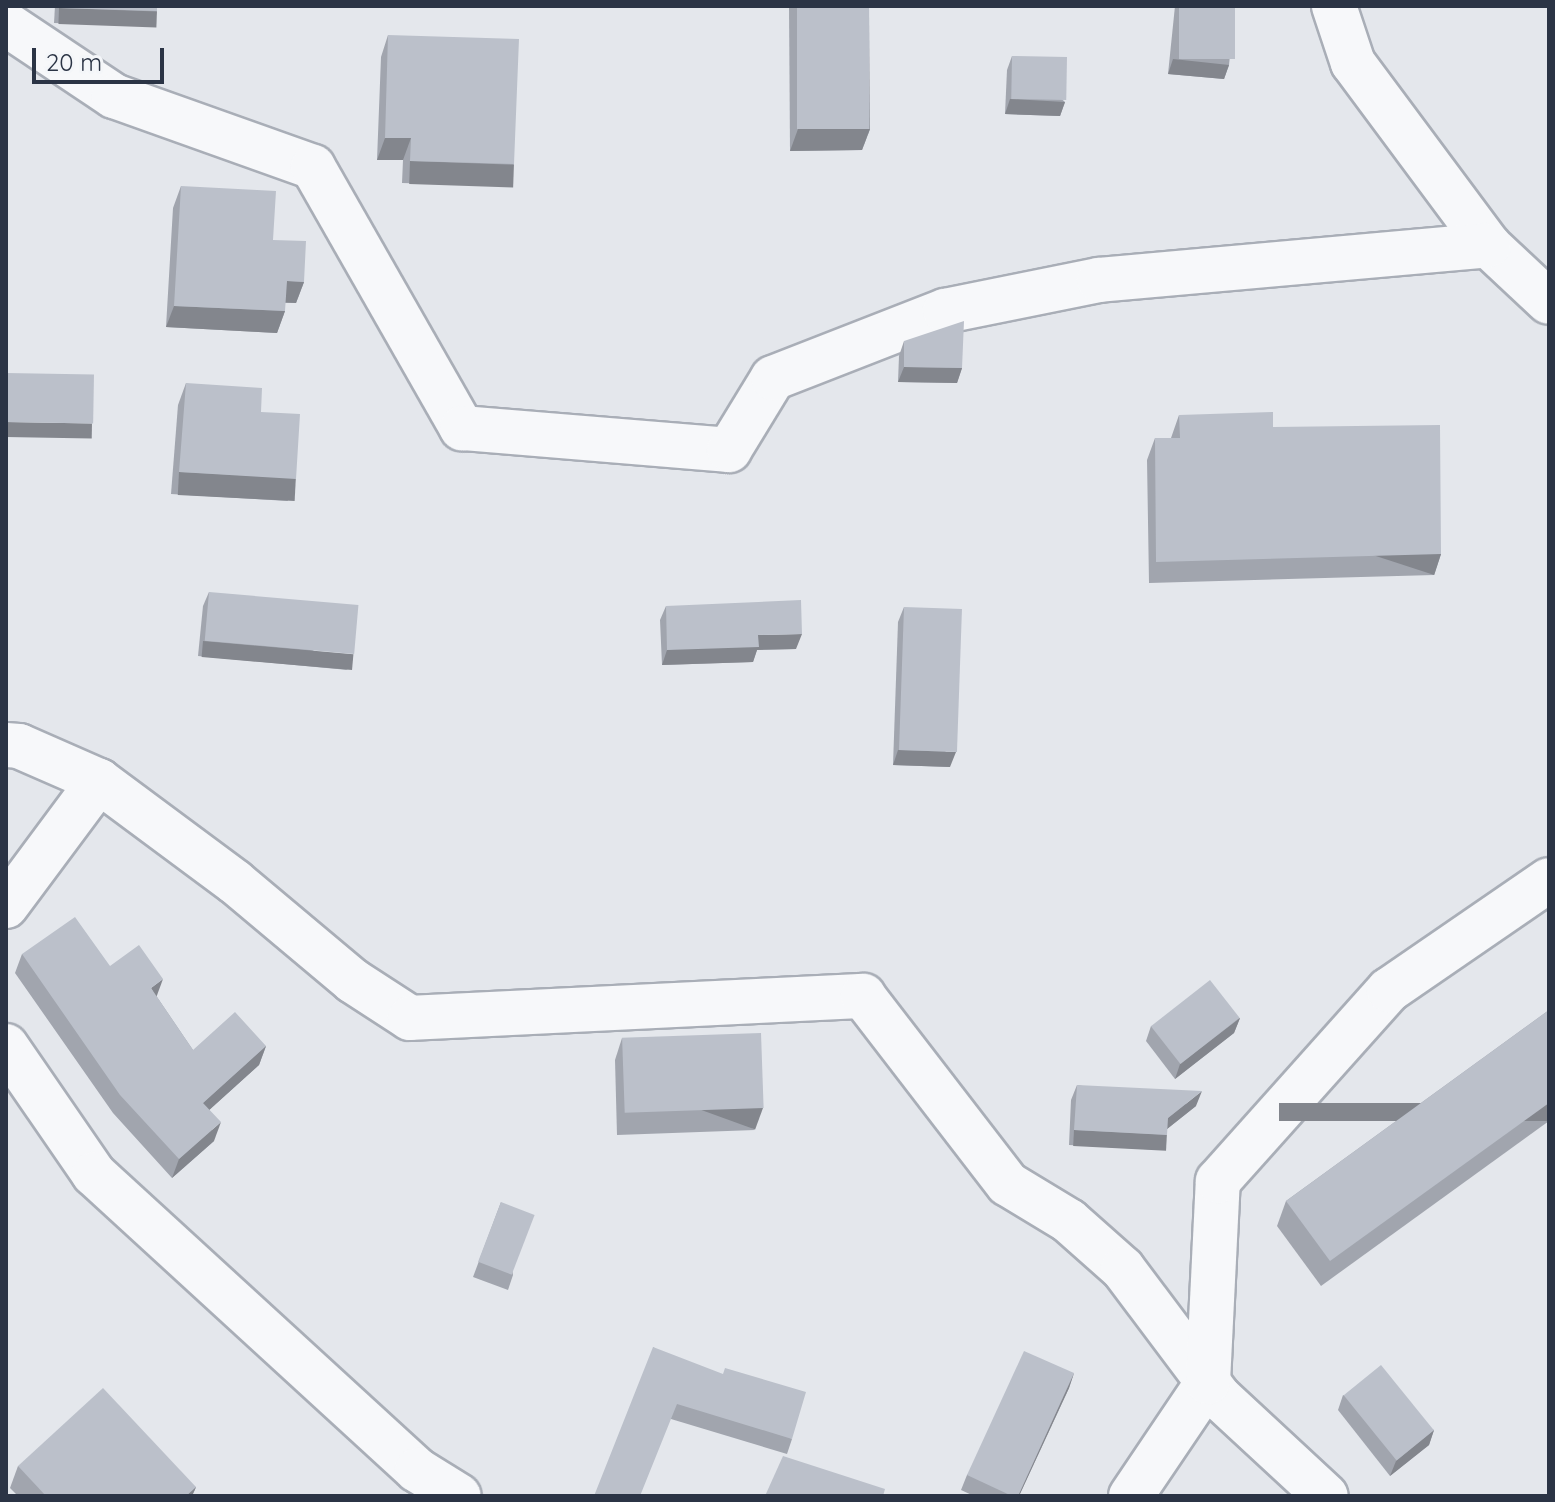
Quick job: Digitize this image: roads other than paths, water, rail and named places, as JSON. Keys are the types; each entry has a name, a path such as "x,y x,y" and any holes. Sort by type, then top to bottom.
{"street":[{"path":"1334,6 1353,63 1488,245 1549,302"},
{"path":"6,24 114,96 313,167 462,428 729,450 773,378 945,311 1099,280 1488,245"},
{"path":"6,745 19,746 99,781 235,882 353,981 410,1018 863,996 1008,1184 1069,1221 1123,1269 1220,1398 1326,1496"},
{"path":"6,906 99,781"},
{"path":"1131,1496 1208,1382 1218,1181 1389,990 1549,880"},
{"path":"6,1046 94,1174 417,1470 459,1496"}]}
